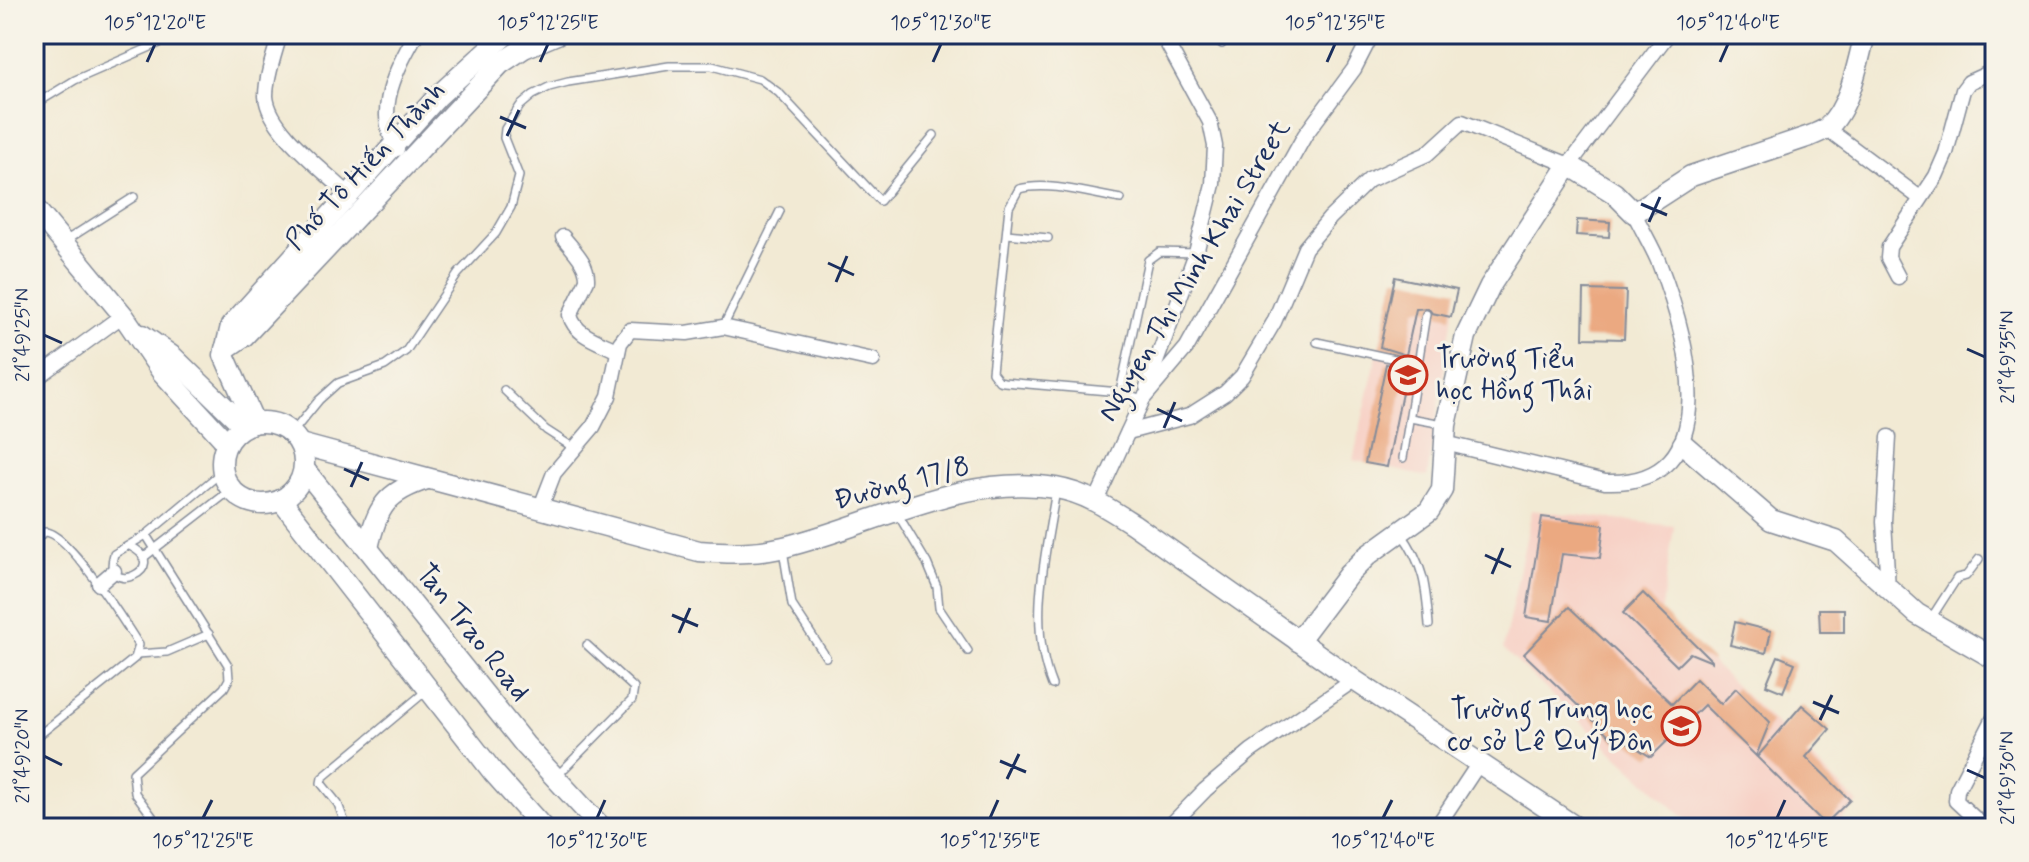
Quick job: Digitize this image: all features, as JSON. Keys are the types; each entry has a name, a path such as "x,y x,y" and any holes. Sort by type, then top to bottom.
{"street":[{"path":"280,34 266,92 268,110 277,126 349,195"},
{"path":"407,162 394,145 387,103 394,74 416,34"},
{"name":"Phố Tô Hiến Thành","path":"225,349 231,326 438,96 506,34"},
{"name":"Phố Tô Hiến Thành","path":"225,349 244,336 500,64 524,48 557,34"},
{"path":"1143,399 1196,253 1213,184 1215,146 1210,122 1162,34"},
{"name":"Nguyen Thi Minh Khai Street","path":"1096,501 1143,399 1187,347 1305,135 1354,69 1372,34"},
{"path":"1298,641 1348,575 1368,555 1429,511 1442,490 1453,388 1466,336 1490,286 1569,165 1668,34"},
{"path":"1634,213 1691,176 1711,167 1770,151 1826,128 1838,114 1851,86 1865,34"},
{"path":"1898,277 1888,258 1889,247 1936,176 1946,153 1963,90 1969,82 1991,72"},
{"path":"1128,432 1189,416 1225,393 1242,376 1256,353 1274,322 1305,248 1330,218 1369,180 1427,154 1462,122 1569,165 1614,193 1634,213 1658,261 1674,309 1685,354 1690,402 1683,444 1666,466 1647,478 1629,483 1605,482 1446,434"},
{"path":"1826,128 1920,198"},
{"path":"34,207 127,322 162,372 227,443"},
{"path":"563,237 586,267 587,273 587,280 570,315 571,321 582,333 618,351"},
{"path":"127,322 173,357 249,424"},
{"path":"34,380 127,322"},
{"path":"540,509 554,473 593,427 609,396 618,351 630,330 687,333 723,327 873,360"},
{"path":"225,349 224,355 249,424"},
{"path":"267,422 281,425 296,438 304,456 304,469 292,492 281,500 268,504 255,503 242,498 227,480 223,457 227,443 249,424 267,422"},
{"path":"1888,589 1884,521 1889,437"},
{"name":"Đường 17/8","path":"296,438 427,479 699,551 738,554 783,548 974,489 1022,486 1056,488 1096,501 1354,680 1577,828"},
{"path":"1683,444 1771,520 1836,541 1929,622 1995,659"},
{"name":"Tan Trao Road","path":"304,469 525,745 602,828"},
{"path":"368,548 374,522 389,497 405,486 427,479"},
{"path":"281,500 493,772 543,828"},
{"path":"99,584 114,571"},
{"path":"1174,826 1205,790 1251,751 1354,680"},
{"path":"1985,828 1956,801 1957,790 1995,716"},
{"path":"1436,828 1479,763"}],"lane":[{"path":"1211,34 1222,44"},
{"path":"34,105 75,80 176,36"},
{"path":"296,438 319,400 338,383 385,366 406,351 458,274 496,233 511,207 519,176 504,138 505,129 520,106 549,87 669,66 712,66 760,79 779,93 880,201 934,135"},
{"path":"1121,199 1029,186 1019,189 1009,207 992,372 999,381 1004,382 1120,392 1143,399"},
{"path":"63,243 134,197"},
{"path":"723,327 780,211"},
{"path":"1007,234 1048,238"},
{"path":"1120,392 1148,260 1159,252 1196,253"},
{"path":"1403,458 1426,314"},
{"path":"1317,342 1418,364"},
{"path":"504,390 546,430 574,448"},
{"path":"1410,418 1446,434"},
{"path":"130,546 138,550 143,558 143,567 138,575 121,577 114,571 111,562 114,554 227,480"},
{"path":"143,558 227,480"},
{"path":"1052,685 1046,670 1040,623 1042,578 1056,488"},
{"path":"896,512 927,563 937,587 939,608 968,651"},
{"path":"34,540 45,532 56,534 99,584 139,645 137,654"},
{"path":"1400,532 1413,550 1426,583 1429,625"},
{"path":"146,535 228,665 229,679 224,688 133,773 135,793 161,828"},
{"path":"783,548 792,605 826,657"},
{"path":"1929,622 1957,578 1966,576 1979,559"},
{"path":"34,739 137,654 167,652 209,634"},
{"path":"555,778 635,694 634,688 587,645"},
{"path":"347,828 338,804 321,783 322,778 428,690"}],"shaded area":[{"name":"Trường Tiểu học Hồng Thái","path":"1395,277 1457,290 1427,477 1353,460"},
{"name":"Trường Trung học cơ sở Lê Quý Đôn","path":"1532,510 1674,526 1661,614 1858,803 1834,828 1695,828 1503,649"}],"building":[{"path":"1577,220 1610,222 1609,237 1576,235"},
{"path":"1395,277 1457,290 1451,317 1432,313 1428,308 1416,309 1406,355 1380,347"},
{"path":"1584,290 1626,291 1624,339 1583,338"},
{"path":"1386,364 1407,368 1387,467 1365,463"},
{"path":"1542,517 1604,525 1600,558 1562,554 1551,621 1526,617"},
{"path":"1643,593 1712,662 1690,653 1677,666 1623,613"},
{"path":"1569,607 1672,704 1696,679 1721,704 1736,688 1770,722 1756,756 1704,705 1651,757 1619,737 1615,741 1524,654"},
{"path":"1819,609 1844,609 1844,632 1820,632"},
{"path":"1735,622 1771,631 1766,653 1730,645"},
{"path":"1778,656 1795,663 1783,692 1766,685"},
{"path":"1802,705 1830,729 1806,757 1850,800 1825,824 1757,757"}],"place":[{"name":"Trường Tiểu học Hồng Thái","path":"1408,375"},
{"name":"Trường Trung học cơ sở Lê Quý Đôn","path":"1681,726"}]}
